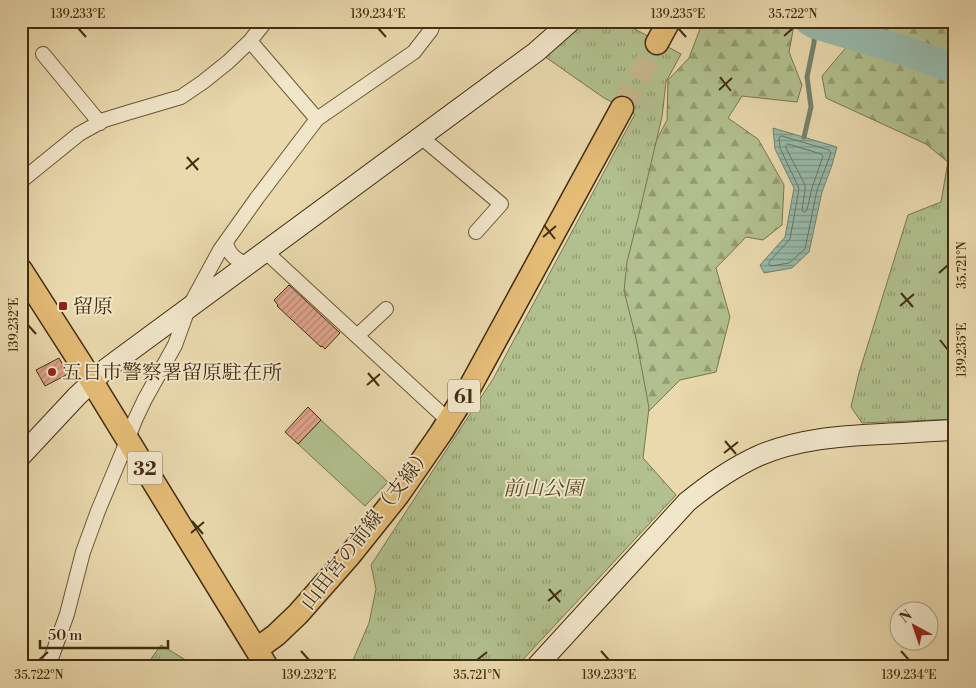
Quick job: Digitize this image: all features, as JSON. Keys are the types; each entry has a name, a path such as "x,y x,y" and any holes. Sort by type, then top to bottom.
{"main road":[{"path":"657,43 669,21"},
{"name":"山田宮の前線（支線）","path":"262,658 276,635 298,614 350,555 398,494 449,421 470,387 622,108"},
{"name":"32","path":"21,270 92,381 262,658"}],"street":[{"path":"21,181 79,134 100,123 130,112 181,97 228,62 250,41 266,21"},
{"path":"48,667 67,614 83,552 127,440 145,399 174,345 188,309 226,242 317,119 414,52 431,30 434,21"},
{"path":"22,454 92,381 107,368 536,52 571,21"},
{"path":"250,41 317,119"},
{"path":"42,54 100,123"},
{"path":"421,137 501,204 476,232"},
{"path":"226,242 227,249 232,255 248,265"},
{"path":"266,252 449,421"},
{"path":"357,336 386,309"},
{"path":"536,667 687,502 709,484 731,470 784,446 812,440 839,436 955,430"}],"green space":[{"name":"前山公園","path":"573,21 620,21 681,54 666,82 662,117 627,262 624,291 636,338 649,408 643,458 676,495 516,667 350,667 369,623 376,589 371,565 493,379 635,114 604,98 541,54"},
{"path":"703,21 791,21 794,25 789,52 802,85 797,102 742,96 728,118 758,139 784,185 782,225 763,240 746,237 716,268 730,317 716,372 680,380 646,414 395,641 667,120 668,80 689,58"},
{"path":"906,21 955,23 955,168 926,144 826,98 822,76 849,44"},
{"path":"950,150 955,150 955,419 862,423 851,407 859,373 908,215 941,202"},
{"path":"321,420 388,482 365,506 298,444"},
{"path":"161,645 197,667 145,667"}],"water":[{"path":"773,128 837,147 822,192 809,252 792,268 764,273 760,265 785,237 794,188 775,149"}],"building":[{"path":"289,285 340,333 325,349 277,306 274,300"},
{"name":"五日市警察署留原駐在所","path":"59,358 68,374 45,386 36,370"},
{"path":"308,407 321,420 298,444 285,432"}],"waterway":[{"path":"810,21 955,69"},
{"path":"804,137 811,107 807,77 814,43 815,24"}],"tunnel":[{"path":"622,108 657,43"}],"place":[{"name":"留原","path":"63,306"},
{"name":"五日市警察署留原駐在所","path":"52,372"}]}
